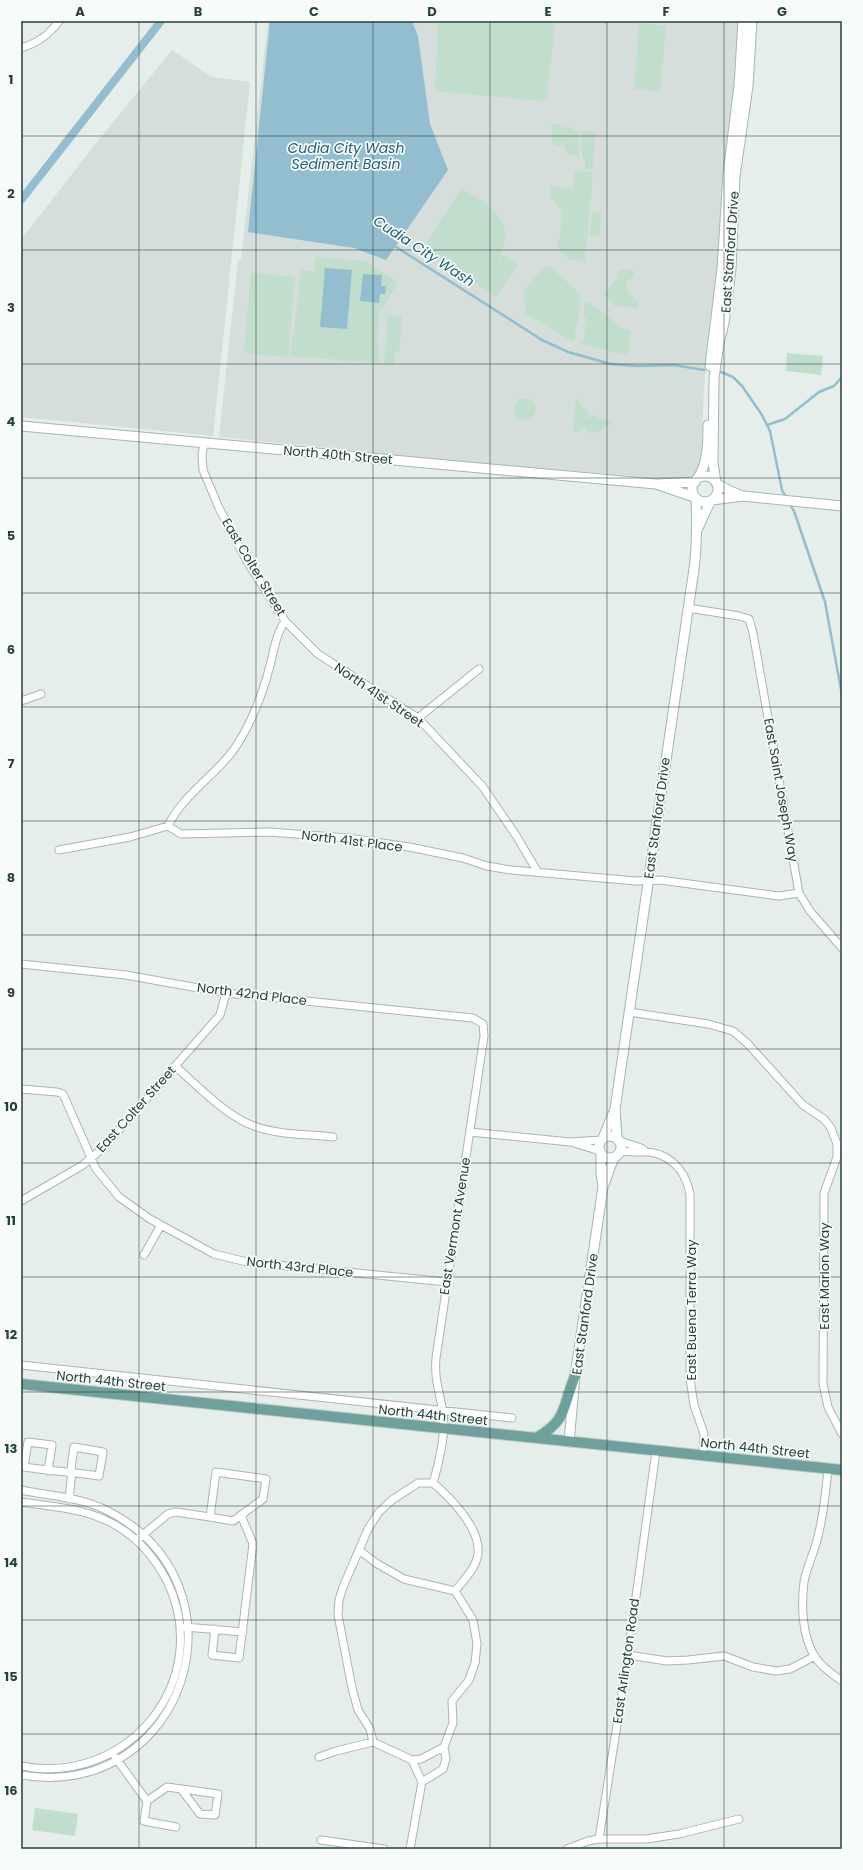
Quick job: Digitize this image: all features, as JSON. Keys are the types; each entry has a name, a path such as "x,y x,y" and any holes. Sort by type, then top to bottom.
{"main road":[{"path":"536,1438 550,1431 559,1422 575,1376"},
{"name":"North 44th Street","path":"21,1384 842,1470"}],"street":[{"path":"21,48 46,36 59,21"},
{"name":"East Stanford Drive","path":"696,480 702,472 707,451 712,344 722,268 728,174 739,86 743,21"},
{"name":"East Stanford Drive","path":"717,483 713,463 714,378 719,343 724,322 731,269 735,176 748,86 752,21"},
{"name":"North 40th Street","path":"21,426 656,484 696,480"},
{"name":"East Colter Street","path":"168,826 181,804 224,763 240,740 259,703 279,630 285,621 248,563 219,508 203,470 202,455 204,443"},
{"path":"744,496 702,502 695,498 692,489 696,480 706,476 713,479 730,492 744,496 842,506"},
{"path":"711,501 718,491 717,483"},
{"name":"North 40th Street","path":"656,484 695,498"},
{"name":"East Stanford Drive","path":"569,1442 575,1376 603,1187 621,1145 618,1140 615,1109 694,569 698,528 695,514 695,498"},
{"name":"East Stanford Drive","path":"698,528 711,501"},
{"name":"East Saint Joseph Way","path":"688,608 749,619 753,633 799,893 810,911 842,948"},
{"name":"North 41st Street","path":"285,621 318,654 418,718 484,787 517,837 537,871"},
{"path":"418,718 479,669"},
{"path":"21,701 41,694"},
{"path":"58,850 123,838 168,826"},
{"name":"North 41st Place","path":"168,826 181,834 270,832 348,838 409,847 463,858 492,867 648,881 660,880 779,896 799,893"},
{"name":"North 42nd Place","path":"21,964 126,975 226,993 473,1018 483,1024"},
{"name":"East Colter Street","path":"21,1201 83,1165 104,1147 220,1015 226,993"},
{"name":"East Marion Way","path":"629,1012 708,1024 733,1031 748,1044 803,1105 824,1119 831,1128 837,1144 835,1165 824,1193 823,1384 828,1407 842,1434"},
{"name":"East Vermont Avenue","path":"433,1483 441,1451 443,1429 442,1410 434,1373 484,1036 483,1024"},
{"path":"175,1066 232,1115 253,1126 274,1131 333,1137"},
{"name":"North 43rd Place","path":"21,1089 57,1092 63,1094 96,1169 119,1197 137,1211 214,1254 247,1262 447,1282"},
{"name":"East Stanford Drive","path":"603,1187 599,1145 615,1109"},
{"path":"470,1132 570,1142 602,1139 610,1135 618,1140 644,1150"},
{"path":"570,1142 600,1152 606,1157 644,1150"},
{"name":"East Buena Terra Way","path":"644,1150 664,1156 677,1165 685,1177 690,1194 690,1379 694,1405 704,1434 703,1456"},
{"path":"144,1255 162,1225"},
{"name":"North 44th Street","path":"21,1365 512,1418"},
{"path":"48,1471 52,1445 28,1442 24,1467 48,1471 66,1473 72,1472 99,1476 103,1452 74,1447 72,1472 69,1499"},
{"name":"East Arlington Road","path":"599,1838 628,1655 656,1451"},
{"path":"828,1469 824,1509 819,1534 804,1581 802,1614 807,1637 815,1656 824,1667 842,1681"},
{"path":"137,1540 163,1518 176,1512 233,1521 263,1499 266,1479 216,1472 210,1517"},
{"path":"373,1742 370,1730 358,1710 352,1688 338,1616 339,1600 343,1587 368,1529 379,1512 392,1500 418,1483 433,1483 459,1509 470,1525 477,1539 478,1554 471,1571 456,1591"},
{"path":"21,1490 69,1499 106,1509 143,1534 161,1555 176,1580 182,1595 188,1626 186,1661 179,1688 173,1702 157,1727 147,1738 116,1760 93,1771 68,1776 40,1778 21,1775"},
{"path":"21,1502 88,1512 118,1526 137,1540 151,1556 166,1580 175,1599 180,1628 180,1644 171,1686 163,1703 147,1725 128,1742 112,1753 88,1763 64,1769 42,1769 21,1766"},
{"path":"215,1629 212,1655 239,1658 253,1544 241,1515"},
{"path":"359,1550 376,1563 404,1579 456,1591 473,1620 478,1644 475,1663 469,1680 452,1701 453,1723 444,1747 446,1759 443,1770 422,1782"},
{"path":"180,1628 188,1626 243,1632"},
{"path":"628,1655 667,1661 724,1656 754,1667 776,1671 790,1669 815,1656"},
{"path":"319,1757 336,1751 373,1742 412,1760 421,1759 444,1747"},
{"path":"112,1753 147,1801 144,1822 176,1826"},
{"path":"410,1849 422,1782 412,1760"},
{"path":"147,1801 167,1787 182,1789 218,1794 215,1815 200,1814 182,1789"},
{"path":"568,1849 599,1838 646,1839 679,1834 739,1819"},
{"path":"321,1840 384,1849"}],"shaded area":[{"path":"268,21 740,21 734,86 723,174 716,279 709,327 704,389 701,461 693,477 673,479 464,462 219,437 238,260 241,259"},
{"path":"172,50 212,77 250,82 213,436 21,417 21,240 92,148"}],"green space":[{"path":"438,21 555,21 547,97 542,101 435,91"},
{"path":"639,23 666,26 660,91 634,89"},
{"path":"552,124 560,124 560,127 572,128 572,130 578,131 579,158 575,155 568,155 564,143 556,147 551,139"},
{"path":"581,131 595,132 592,170 585,169 585,161 582,157"},
{"path":"575,171 592,172 593,174 585,261 569,260 555,243 560,238 562,211 551,196 551,187 573,188"},
{"path":"461,189 483,202 497,214 502,221 505,240 497,263 503,255 518,265 496,297 433,256 435,253 429,250 427,241"},
{"path":"592,211 601,212 599,237 590,236"},
{"path":"315,257 366,261 398,282 383,309 380,309 377,344 379,344 378,363 290,356 292,337 294,337 300,270 314,271"},
{"path":"544,266 547,268 550,266 581,295 578,325 574,330 576,334 574,342 526,314 523,292"},
{"path":"619,270 633,270 634,272 628,282 627,288 633,298 638,300 638,309 620,305 617,308 603,294 617,279"},
{"path":"251,273 295,277 288,357 244,353"},
{"path":"585,301 592,304 620,326 631,332 629,348 626,355 581,344 581,342 584,341 586,318 583,317"},
{"path":"388,315 402,316 399,352 395,351 394,364 384,363"},
{"path":"787,353 823,356 821,375 786,371"},
{"path":"525,398 533,401 536,409 533,417 525,420 517,417 514,409 517,401"},
{"path":"576,398 589,414 589,421 590,417 593,415 598,418 613,421 598,433 588,432 584,427 579,431 573,431"},
{"path":"35,1808 78,1814 75,1836 32,1830"}],"water":[{"name":"Cudia City Wash Sediment Basin","path":"270,21 412,21 418,36 430,124 448,170 386,260 354,248 248,232"},
{"path":"325,268 352,270 347,329 320,327"},
{"path":"363,274 382,275 381,286 386,286 385,294 380,294 379,303 360,301"}],"waterway":[{"path":"21,200 161,21"},
{"name":"Cudia City Wash","path":"393,245 542,340 568,352 611,364 638,366 674,365 704,370"},
{"name":"Cudia City Wash","path":"721,372 733,377 742,386 762,415 770,431 782,490 786,497"},
{"path":"767,425 785,419 819,392 834,386 842,377"},
{"name":"Cudia City Wash","path":"789,503 794,511 825,602 842,695"}]}
